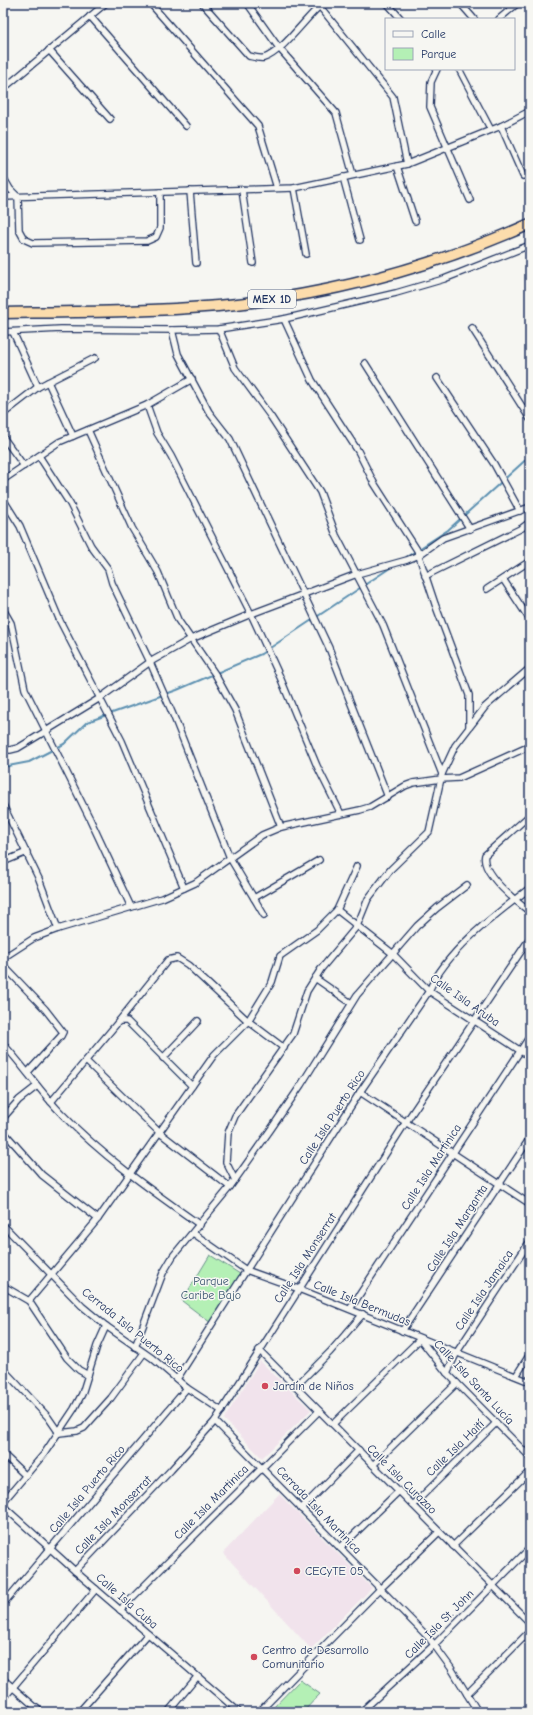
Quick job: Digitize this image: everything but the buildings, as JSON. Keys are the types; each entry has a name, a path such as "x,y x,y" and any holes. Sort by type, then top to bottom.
{"highway":[{"name":"MEX 1D","path":"3,313 184,308 276,298 346,285 400,272 484,244 530,224"}],"street":[{"path":"3,89 106,3"},
{"path":"150,3 258,126 277,188"},
{"path":"202,3 248,56 257,58 264,58 279,48 320,4 393,98 407,164"},
{"path":"247,3 279,48 336,113 353,175"},
{"path":"388,3 400,18"},
{"path":"460,3 473,18"},
{"path":"500,18 518,3"},
{"path":"90,16 186,126"},
{"path":"49,50 110,119"},
{"path":"436,70 430,82 430,107 470,200"},
{"path":"460,70 491,130"},
{"path":"3,197 294,188 407,164 501,126 530,111"},
{"path":"501,126 523,176"},
{"path":"397,166 415,221"},
{"path":"344,177 360,240"},
{"path":"3,178 10,189 18,197 19,230 24,239 33,243 147,241 156,236 160,228 160,192"},
{"path":"294,188 306,254"},
{"path":"242,190 253,262"},
{"path":"190,191 196,263"},
{"path":"3,332 61,329 219,329 284,319 396,293 444,279 530,245"},
{"path":"284,319 312,380 358,451 374,483 418,550 418,555 425,576 469,695 469,726"},
{"path":"472,328 530,418"},
{"path":"219,329 235,368 271,417 320,492 336,535 383,625 441,777"},
{"path":"172,330 178,354 209,412 230,439 329,648 388,797"},
{"path":"13,332 38,387"},
{"path":"3,414 38,387 95,358"},
{"path":"365,363 470,529"},
{"path":"437,378 494,464 520,511"},
{"path":"3,480 59,442 147,405 192,379"},
{"path":"48,382 73,436"},
{"path":"147,405 157,433 172,456 251,614 280,677 317,766 341,814"},
{"path":"88,430 132,528 158,572 178,620 215,674 236,710 280,827"},
{"path":"3,437 24,466"},
{"path":"39,456 70,504 91,546 108,568 112,583 150,662 174,717 230,858 264,915"},
{"path":"3,499 20,526 60,621 122,741 184,888"},
{"path":"3,750 18,748 100,698 150,662 191,639 251,614 357,574 407,560 418,555 443,538 520,511 530,506"},
{"path":"425,576 522,528 530,522"},
{"path":"487,589 530,561"},
{"path":"503,579 530,620"},
{"path":"3,608 11,623 25,689 89,817 131,907"},
{"path":"235,1180 226,1162 228,1133 236,1116 293,1034 303,1000 314,978 357,926 368,899 391,869 429,832 441,777 455,746 485,707 530,668"},
{"path":"3,958 34,938 58,929 162,898 195,884 262,835 280,827 365,808 413,784 441,777 459,778 530,746"},
{"path":"3,805 46,894 58,929"},
{"path":"530,815 485,855 483,859 484,864 495,879 514,900 530,912"},
{"path":"3,862 27,852"},
{"path":"254,898 319,860"},
{"path":"29,1301 98,1219 214,1055 248,1021 272,982 280,956 316,930 336,910 357,866"},
{"path":"135,1347 163,1273 173,1256 230,1188 297,1091 356,995 392,953 437,908 467,885"},
{"name":"Calle Isla Puerto Rico","path":"177,1379 360,1092 429,990 434,978 470,937 530,888"},
{"name":"Calle Isla Aruba","path":"336,910 392,953 429,990 530,1057"},
{"name":"Calle Isla Monserrat","path":"75,1571 171,1470 215,1421 406,1122 530,938"},
{"path":"51,1102 168,960 177,958 188,965 248,1021 284,1048"},
{"path":"3,965 30,992 63,1032 28,1072"},
{"path":"314,978 352,1003"},
{"path":"119,1021 127,1021 192,1086"},
{"path":"164,1058 198,1021"},
{"name":"Calle Isla Martinica","path":"350,1309 530,1036"},
{"path":"3,1044 28,1072 37,1086 51,1102 95,1145 200,1225"},
{"path":"86,1061 160,1133 230,1188"},
{"path":"3,1118 19,1100 37,1086"},
{"path":"360,1092 530,1204"},
{"path":"3,1131 42,1175 98,1219"},
{"name":"Calle Isla Margarita","path":"402,1331 530,1138"},
{"name":"Cerrada Isla Puerto Rico","path":"3,1225 82,1306 187,1388 222,1411"},
{"name":"Calle Isla Bermudas","path":"193,1233 246,1270 363,1314 420,1339 457,1352 530,1382"},
{"name":"Calle Isla Jamaica","path":"447,1373 457,1352 530,1241"},
{"path":"3,1286 29,1301 67,1358 79,1370 88,1376"},
{"path":"295,1386 330,1352 363,1314"},
{"path":"3,1502 26,1476 59,1433 82,1394 97,1346 106,1326"},
{"path":"333,1424 420,1339"},
{"name":"Calle Isla Santa Lucía","path":"420,1339 447,1373 530,1457"},
{"name":"Calle Isla Curazao","path":"259,1350 530,1623"},
{"path":"59,1433 78,1431 84,1428 111,1398 144,1353"},
{"path":"516,1376 530,1354"},
{"path":"3,1369 48,1417 59,1433"},
{"path":"373,1465 457,1383"},
{"name":"Calle Isla Puerto Rico","path":"3,1604 51,1550 187,1388"},
{"name":"Calle Isla Martinica","path":"120,1610 319,1411"},
{"name":"Cerrada Isla Martinica","path":"215,1421 435,1644 478,1712"},
{"name":"Calle Isla Haití","path":"413,1505 496,1423"},
{"path":"301,1509 358,1450"},
{"path":"3,1454 26,1476"},
{"path":"453,1546 530,1471"},
{"path":"340,1548 399,1491"},
{"name":"Calle Isla Cuba","path":"3,1506 75,1571 239,1712"},
{"path":"259,1712 381,1588 439,1532"},
{"name":"Calle Isla St. John","path":"361,1712 435,1644 530,1548"},
{"path":"3,1699 96,1589"},
{"path":"467,1694 530,1631"},
{"path":"79,1712 148,1634"},
{"path":"168,1712 197,1677"},
{"path":"3,1679 41,1712"}],"shaded area":[{"name":"Jardín de Niños","path":"260,1361 311,1410 262,1458 224,1419"},
{"name":"CECyTE 05","path":"279,1494 372,1588 311,1649 223,1553"}],"green space":[{"name":"Parque Caribe Bajo","path":"210,1255 240,1274 211,1323 182,1301"},
{"path":"300,1680 320,1694 303,1712 269,1712"}],"waterway":[{"path":"405,558 448,530 530,456"},
{"path":"3,767 29,762 64,744 87,722 177,690 261,654 393,566"}],"place":[{"name":"Jardín de Niños","path":"265,1386"},
{"name":"CECyTE 05","path":"297,1571"},
{"name":"Centro de Desarrollo Comunitario","path":"254,1657"}]}
